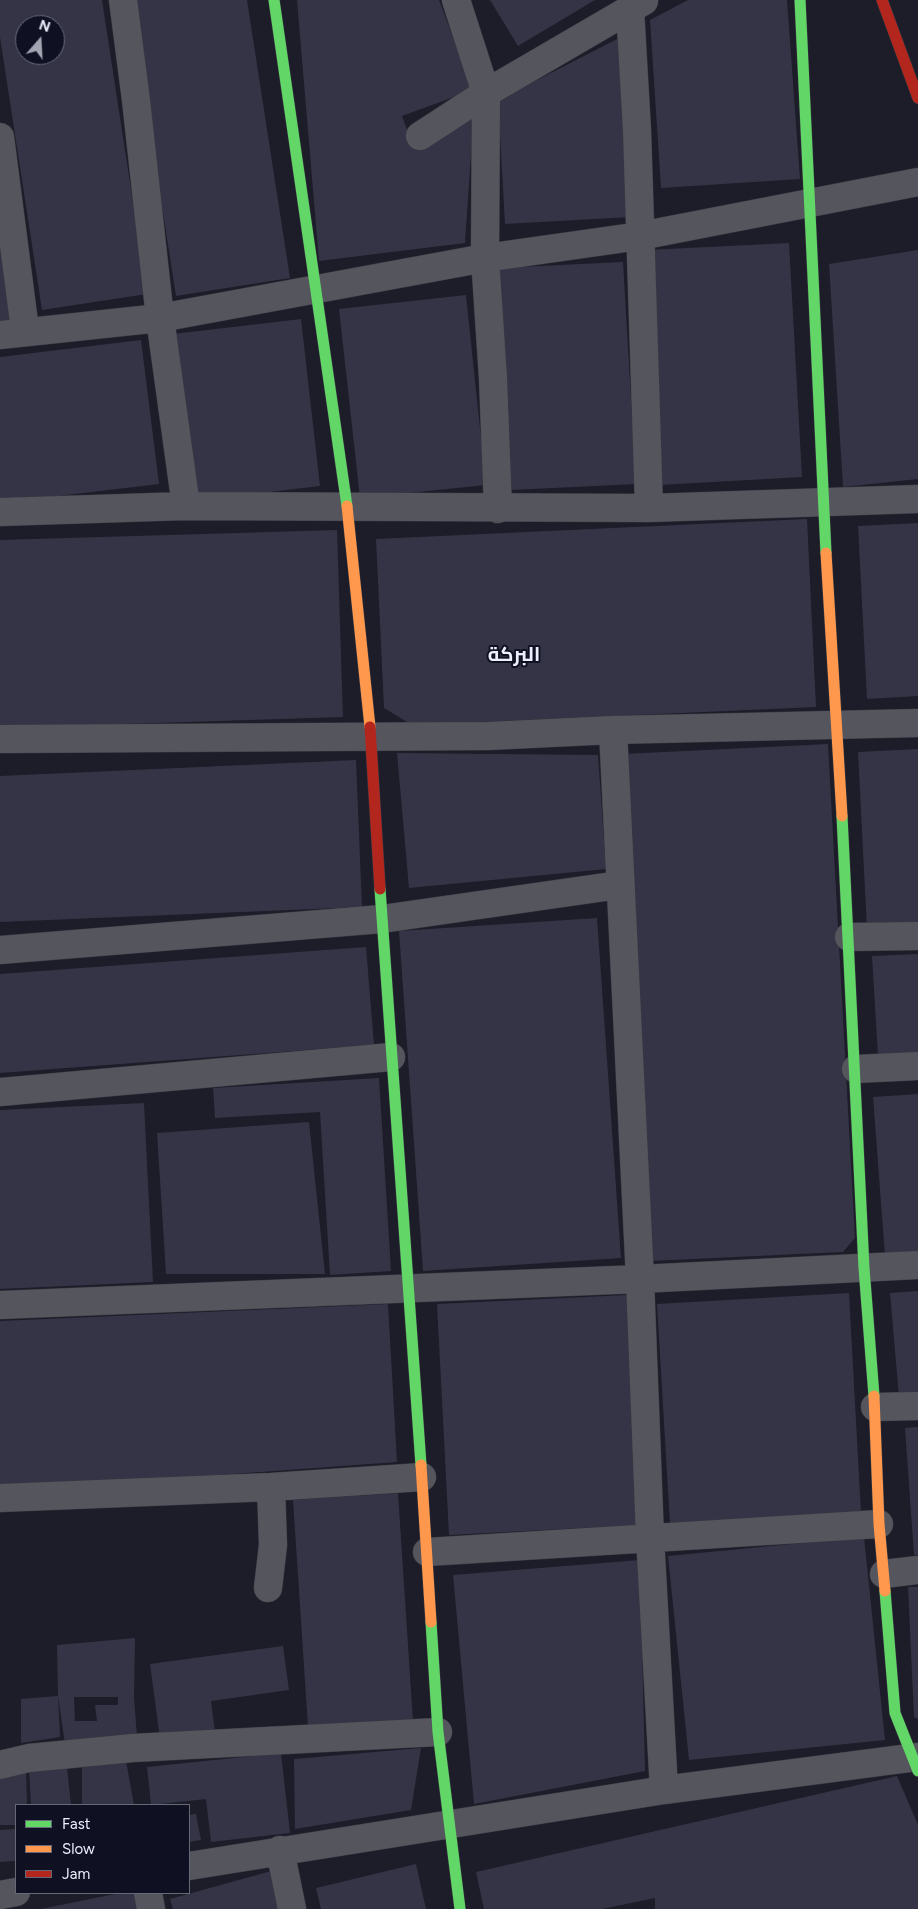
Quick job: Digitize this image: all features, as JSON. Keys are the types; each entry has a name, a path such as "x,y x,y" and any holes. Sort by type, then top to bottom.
{"street":[{"path":"123,0 160,318 186,506"},
{"path":"274,0 348,506 371,738 382,919 410,1287 438,1732 448,1826 460,1909"},
{"path":"456,0 486,93 485,258 493,378 498,509"},
{"path":"190,1866 664,1790 916,1762 895,1713 879,1524 875,1407 864,1268 850,937 823,501 800,0"},
{"path":"882,0 918,98"},
{"path":"420,136 486,93 637,4 640,236 650,508"},
{"path":"0,137 12,332 160,318 485,258 640,236 918,182"},
{"path":"0,512 186,506 348,506 498,509 650,508 918,499"},
{"path":"0,740 488,736 613,730 918,723"},
{"path":"613,730 619,885 640,1279 650,1537 664,1790"},
{"path":"0,950 382,919 619,885"},
{"path":"850,937 918,936"},
{"path":"0,1092 392,1057"},
{"path":"856,1069 918,1066"},
{"path":"0,1305 640,1279 918,1265"},
{"path":"875,1407 918,1406"},
{"path":"0,1498 271,1487 422,1477"},
{"path":"268,1588 273,1545 271,1487"},
{"path":"427,1552 879,1524"},
{"path":"884,1574 918,1570"},
{"path":"0,1765 30,1758 133,1748 438,1732"},
{"path":"280,1850 292,1909"},
{"path":"0,1895 15,1892"},
{"path":"148,1894 151,1909"}],"building":[{"path":"0,0 102,0 147,294 42,310 0,37"},
{"path":"130,0 247,0 290,278 176,296"},
{"path":"297,0 439,0 473,90 402,116 414,149 474,110 465,243 319,261"},
{"path":"490,0 595,0 518,46"},
{"path":"688,0 787,0 800,179 661,188 650,20"},
{"path":"621,37 631,217 505,224 498,100"},
{"path":"0,233 16,321 0,323"},
{"path":"789,243 802,477 660,485 647,250"},
{"path":"918,250 918,479 843,487 829,264"},
{"path":"623,262 636,484 511,490 498,268"},
{"path":"466,295 486,485 360,498 339,309"},
{"path":"301,319 320,486 193,501 173,334"},
{"path":"141,340 159,484 0,503 0,357"},
{"path":"807,519 816,707 412,725 384,708 376,539"},
{"path":"918,523 918,696 867,699 858,526"},
{"path":"337,530 343,717 0,728 0,540"},
{"path":"828,744 855,1238 843,1252 650,1261 623,754"},
{"path":"918,749 918,928 867,930 858,752"},
{"path":"397,753 598,755 606,869 409,888"},
{"path":"356,760 362,907 0,922 0,776"},
{"path":"597,918 621,1258 423,1271 399,931"},
{"path":"366,947 374,1045 0,1073 0,974"},
{"path":"918,954 918,1055 878,1057 872,956"},
{"path":"379,1078 391,1271 330,1275 320,1112 215,1118 213,1088"},
{"path":"918,1094 918,1254 885,1256 873,1097"},
{"path":"144,1103 153,1282 0,1289 0,1110"},
{"path":"309,1122 325,1274 166,1274 157,1133"},
{"path":"918,1291 918,1396 899,1397 890,1293"},
{"path":"849,1293 861,1513 670,1524 657,1304"},
{"path":"627,1295 640,1525 449,1535 437,1304"},
{"path":"388,1304 397,1462 0,1491 0,1321"},
{"path":"918,1427 918,1555 914,1555 905,1428"},
{"path":"398,1493 413,1721 308,1727 293,1500"},
{"path":"864,1537 885,1740 689,1760 668,1556"},
{"path":"640,1560 645,1771 474,1804 453,1575"},
{"path":"908,1587 918,1587 918,1719 914,1717"},
{"path":"135,1638 134,1698 137,1737 65,1744 58,1696 57,1645","holes":["74,1697 118,1697 118,1705 95,1705 97,1721 75,1721"]},
{"path":"283,1646 289,1690 211,1701 215,1732 160,1739 150,1664"},
{"path":"58,1696 60,1737 21,1743 21,1699"},
{"path":"421,1748 411,1810 295,1829 294,1759"},
{"path":"281,1753 290,1833 211,1842 206,1799 151,1804 147,1767"},
{"path":"126,1761 134,1804 82,1804 82,1766"},
{"path":"26,1766 27,1804 15,1804 15,1825 0,1825 0,1768"},
{"path":"67,1767 71,1804 31,1804 29,1770"},
{"path":"897,1776 918,1825 918,1909 655,1909 655,1898 602,1909 484,1909 476,1872"},
{"path":"196,1814 201,1840 190,1842 190,1815"},
{"path":"15,1829 15,1861 0,1862 0,1830"},
{"path":"416,1864 426,1909 321,1909 316,1888"},
{"path":"275,1870 286,1909 173,1909 170,1899"},
{"path":"115,1894 140,1894 144,1909 41,1909"}],"traffic: fast":[{"path":"274,0 347,506"},
{"path":"800,0 826,553"},
{"path":"842,816 864,1268 874,1396"},
{"path":"380,889 421,1465"},
{"path":"885,1591 895,1713 918,1771"},
{"path":"431,1622 438,1732 460,1909"}],"traffic: slow":[{"path":"347,506 370,727"},
{"path":"826,553 842,816"},
{"path":"874,1396 879,1524 885,1591"},
{"path":"421,1465 431,1622"}],"traffic: jam":[{"path":"882,0 918,98"},
{"path":"370,727 380,889"}],"district":[{"name":"البركة","path":"514,655"}]}
